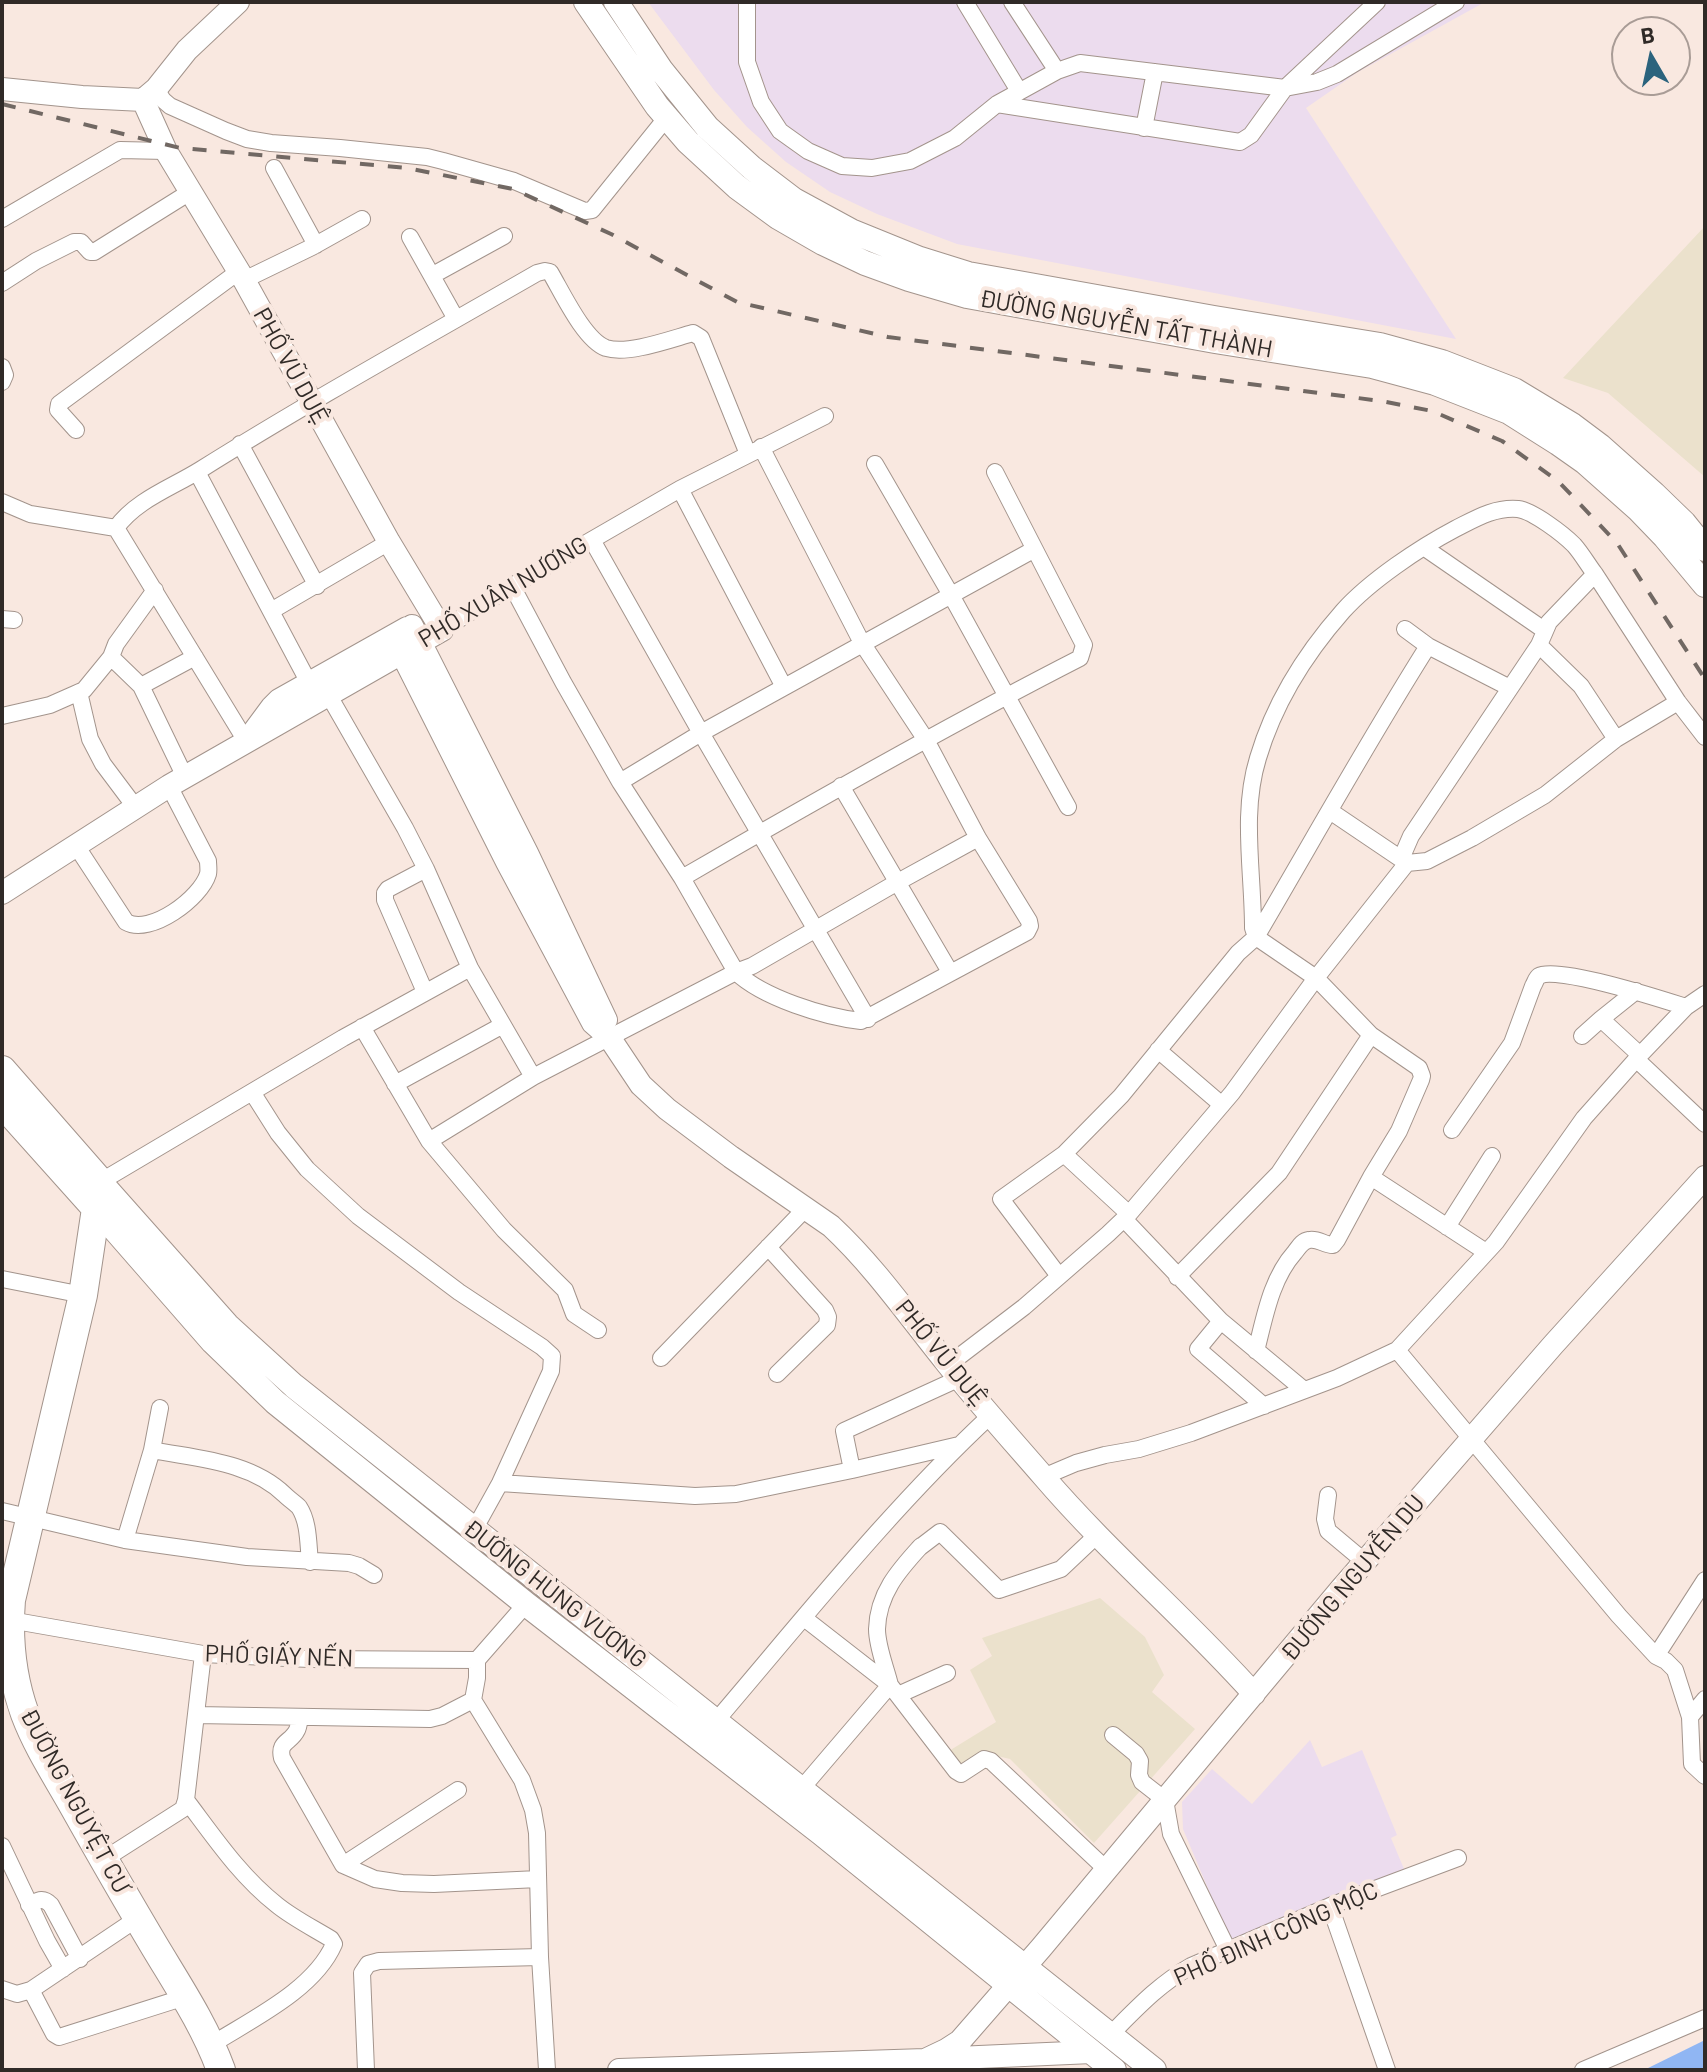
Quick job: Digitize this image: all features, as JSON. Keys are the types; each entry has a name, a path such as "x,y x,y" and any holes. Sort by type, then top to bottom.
{"highway":[{"name":"ĐƯỜNG HÙNG VƯƠNG","path":"2,1070 98,1195"},
{"name":"ĐƯỜNG HÙNG VƯƠNG","path":"2,1103 98,1195"},
{"name":"ĐƯỜNG NGUYỆT CƯ","path":"98,1195 83,1295 16,1515 8,1666 42,1749 103,1860 185,1997 216,2058"}],"main road":[{"name":"ĐƯỜNG NGUYỄN TẤT THÀNH","path":"586,2 634,74 688,142 737,187 778,217 823,243 865,263 968,274 1380,345 1442,362 1514,390 1572,425 1654,494 1705,549"},
{"name":"ĐƯỜNG NGUYỄN TẤT THÀNH","path":"616,2 676,91 707,127 752,168 794,200 915,269 967,296 1372,366 1435,383 1509,412 1585,462 1656,528 1705,585"},
{"name":"ĐƯỜNG HÙNG VƯƠNG","path":"98,1195 227,1325 294,1386 1154,2070"},
{"name":"ĐƯỜNG HÙNG VƯƠNG","path":"98,1195 213,1342 275,1402 821,1833 1114,2070"},
{"path":"535,1610 559,1598"}],"street":[{"path":"149,95 187,50 238,2"},
{"path":"747,2 747,62 761,102 780,131 808,151 842,166 872,168 910,161 955,138 997,104 1019,91 1080,63 1285,88 1317,82 1337,74 1445,5"},
{"path":"965,2 1019,91"},
{"path":"1012,2 1057,71"},
{"path":"997,104 1240,142 1251,135 1285,88 1377,2"},
{"path":"1144,128 1155,72"},
{"path":"2,89 69,96 149,95 247,139 427,157 514,181 585,211 592,210 667,117"},
{"name":"PHỐ VŨ DUỆ","path":"149,95 166,151 241,276 437,622"},
{"path":"2,219 120,150 166,151"},
{"path":"274,168 316,245"},
{"path":"2,283 74,242 81,242 90,252 94,252 190,192"},
{"path":"76,430 58,410 59,404 241,276 316,245 362,219"},
{"path":"433,275 504,236"},
{"path":"410,237 456,319"},
{"path":"116,528 129,511 537,273 550,272 585,329 606,348 620,350 697,334 754,450 862,643 926,740 978,838 1029,921 1027,932 861,1021 786,1002 748,984 736,972 682,878 620,782 512,586"},
{"path":"2,367 5,375 2,382"},
{"name":"PHỐ XUÂN NƯƠNG","path":"2,893 177,781 246,741 275,704 318,688 437,622 512,586 680,489 825,416"},
{"path":"240,444 317,586"},
{"path":"875,464 1068,807"},
{"path":"197,472 271,611 405,828 470,968 533,1077"},
{"path":"682,878 841,786 1080,658 1084,645 995,472"},
{"path":"680,489 784,687"},
{"path":"2,502 30,514 116,528 246,741"},
{"path":"1256,1351 1272,1291 1291,1256 1309,1240 1333,1245 1399,1131 1422,1076 1419,1068 1371,1035 1316,978 1256,937 1253,928 1249,817 1258,758 1289,685 1317,644 1344,610 1377,580 1440,537 1489,511 1519,509 1534,515 1573,545 1678,702 1705,737"},
{"path":"592,540 868,1019"},
{"path":"271,611 389,542"},
{"path":"1425,548 1542,638 1581,686 1616,739"},
{"path":"620,782 701,733 1033,550"},
{"path":"852,1470 844,1431 954,1371 1126,1216 1222,1105 1404,861 1411,836 1510,688 1549,622 1595,574"},
{"path":"2,716 50,705 79,692 96,677 111,657 116,644 155,590"},
{"path":"1405,629 1428,646 1510,688"},
{"name":"PHỐ VŨ DUỆ","path":"407,639 527,853 599,1002 609,1037 641,1085 667,1109 844,1238 1096,1536 1205,1640 1254,1694"},
{"path":"1059,1276 1001,1199 1064,1154 1121,1096 1238,953 1256,937 1360,755 1428,646"},
{"path":"77,847 126,922 132,926 142,927 180,909 209,872 208,861 141,686 111,657"},
{"path":"141,686 195,657"},
{"path":"79,692 90,739 103,764 136,808"},
{"path":"1330,811 1404,861 1427,861 1484,832 1545,795 1616,739 1678,702"},
{"path":"841,786 950,972"},
{"path":"429,1141 533,1077 752,966 978,838"},
{"path":"425,992 385,900 385,893 426,869"},
{"path":"98,1195 252,1092 470,968"},
{"path":"1452,1130 1512,1043 1537,978 1549,973 1560,974 1636,991 1686,1007"},
{"path":"1582,1036 1636,991"},
{"path":"1043,1477 1090,1459 1167,1441 1337,1378 1397,1350 1496,1242 1584,1118 1686,1007 1705,994"},
{"path":"1601,1019 1705,1124"},
{"path":"395,1084 503,1025"},
{"path":"362,1027 429,1141 504,1230 565,1290 574,1314 598,1330"},
{"path":"1177,1277 1279,1173 1371,1035"},
{"path":"1158,1050 1222,1105"},
{"path":"252,1092 278,1133 307,1169 358,1216 459,1292 552,1356 551,1371 500,1483 474,1530"},
{"path":"1064,1154 1126,1216 1177,1277 1221,1321 1304,1390"},
{"path":"1447,1227 1492,1156"},
{"path":"1371,1177 1486,1252"},
{"name":"ĐƯỜNG NGUYỄN DU","path":"1041,1948 1365,1562 1553,1345 1705,1177"},
{"path":"661,1358 806,1208"},
{"path":"768,1247 828,1317 827,1325 777,1374"},
{"path":"2,1279 83,1295"},
{"path":"1221,1321 1198,1349 1264,1406"},
{"path":"1397,1350 1619,1616 1656,1656 1675,1670 1690,1717 1692,1764 1705,1776"},
{"path":"125,1540 152,1450 160,1408"},
{"path":"716,1721 858,1556 959,1445 991,1415"},
{"path":"500,1483 715,1496 852,1470 959,1445"},
{"path":"152,1450 230,1465 259,1476 280,1490 299,1508 306,1527 310,1562"},
{"path":"1328,1495 1325,1526 1365,1562"},
{"path":"16,1515 125,1540 247,1557 349,1563 374,1575"},
{"path":"894,1690 877,1632 881,1599 920,1547 940,1532 999,1590 1061,1569 1096,1536"},
{"path":"1656,1656 1705,1580"},
{"path":"535,1610 477,1660 473,1700 522,1780 537,1833 547,2070"},
{"path":"804,1618 894,1690 956,1771 961,1774 984,1759 991,1761 1107,1870"},
{"name":"PHỐ GIẤY NẾN","path":"10,1620 203,1654 309,1659 477,1660"},
{"path":"103,1860 183,1809 203,1654"},
{"path":"802,1788 894,1690 947,1673"},
{"path":"1690,1717 1705,1699"},
{"path":"196,1715 430,1719 473,1700"},
{"path":"300,1717 297,1732 280,1751 282,1758 343,1865 375,1879 402,1883 538,1879"},
{"path":"1113,1735 1136,1754 1140,1761 1142,1782 1165,1800 1171,1834 1228,1950"},
{"path":"343,1865 458,1790"},
{"path":"186,1800 257,1888 279,1907 331,1939 334,1944 312,1977 216,2058"},
{"path":"2,1846 63,1969"},
{"name":"PHỐ ĐINH CÔNG MỘC","path":"1110,2035 1154,1991 1191,1966 1330,1906 1458,1858"},
{"path":"29,1905 41,1899 51,1905 80,1959"},
{"path":"1330,1906 1387,2070"},
{"path":"2,1989 17,1994 31,1990 138,1918"},
{"path":"1025,1967 1041,1948"},
{"path":"925,2060 967,2035 1041,1948"},
{"path":"366,2070 362,1973 368,1964 379,1961 540,1957"},
{"path":"31,1990 54,2034 59,2037 185,1997"},
{"path":"1583,2070 1705,2018"},
{"path":"619,2070 1092,2052"}],"shaded area":[{"path":"648,2 1485,2 1358,72 1306,108 1456,339 957,244 877,214 830,192 786,162 747,127 714,90"},
{"path":"1705,226 1705,477 1608,393 1563,378"},
{"path":"1100,1598 1145,1637 1164,1675 1152,1692 1195,1729 1094,1843 1010,1759 993,1755 959,1767 944,1754 996,1722 970,1670 992,1656 982,1638"},
{"path":"1310,1740 1322,1767 1362,1750 1397,1835 1391,1838 1404,1869 1230,1941 1183,1829 1182,1802 1212,1769 1252,1804"}],"water":[{"path":"1705,2040 1705,2070 1644,2070"}],"railway":[{"path":"2,104 180,148 407,168 513,189 611,234 737,302 888,337 1381,401 1432,411 1502,441 1558,481 1617,543 1705,679"}]}
